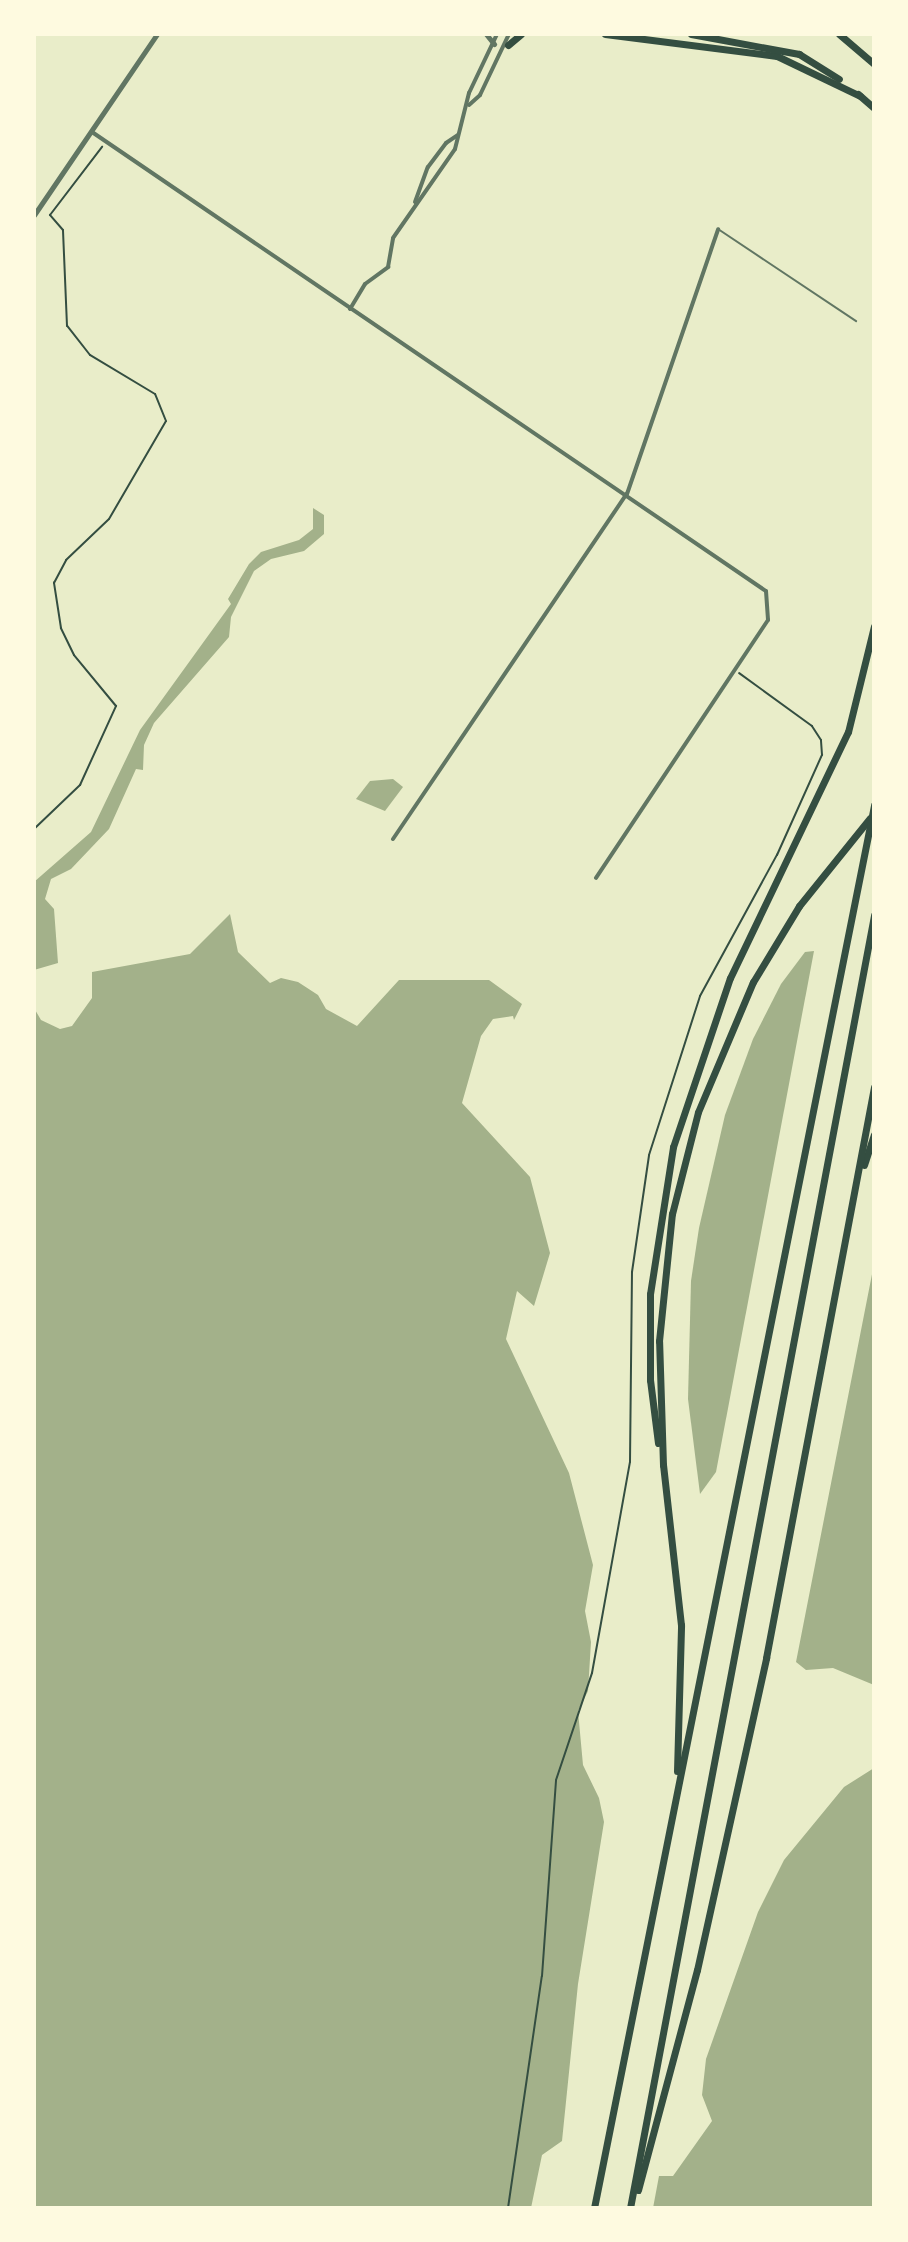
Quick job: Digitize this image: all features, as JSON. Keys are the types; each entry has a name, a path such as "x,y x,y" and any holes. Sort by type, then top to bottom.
{"highway":[{"path":"508,45 521,34"},
{"path":"605,34 777,56 860,96"},
{"path":"691,34 799,54 874,108"},
{"path":"839,34 874,64"},
{"path":"663,1465 652,1408 650,1294 673,1147 720,1001 848,732 874,626"},
{"path":"594,2208 874,805"},
{"path":"670,1824 682,1666 663,1465 661,1299 672,1214 688,1144 717,1060 753,982 831,864 874,813"},
{"path":"632,2208 874,915"},
{"path":"632,2208 697,1970 763,1673 874,1087"},
{"path":"856,1190 874,1135"}],"street":[{"path":"34,215 157,34"},
{"path":"486,34 494,44"},
{"path":"469,105 471,88 497,34"},
{"path":"350,309 365,284 388,267 393,238 455,149 469,105 508,45 509,34"},
{"path":"92,132 762,585 770,599 768,620 596,878"},
{"path":"411,210 428,167 458,135"},
{"path":"393,839 627,494 718,229"}],"lane":[{"path":"718,229 856,321"}],"path":[{"path":"34,829 80,785 116,706 74,655 61,628 54,583 66,560 109,519 166,421 155,394 90,355 67,326 63,230 50,215 105,141"},
{"path":"508,2208 545,1952 556,1780 592,1673 630,1462 632,1272 649,1155 700,996 777,855 822,755 821,740 812,726 734,670"}],"shaded area":[{"path":"313,508 324,515 324,534 304,551 271,559 254,571 231,617 229,637 154,723 144,745 143,770 136,769 109,829 71,869 51,879 45,899 54,909 58,963 34,970 34,882 91,832 140,730 231,604 228,599 249,564 261,552 299,540 313,529"},
{"path":"393,779 403,787 385,811 356,799 370,781"},
{"path":"230,914 238,952 270,983 281,978 298,982 318,995 326,1009 357,1026 399,980 489,980 522,1004 514,1020 513,1016 493,1019 481,1036 462,1103 530,1177 550,1253 534,1306 517,1291 506,1339 569,1473 593,1565 585,1611 591,1642 588,1691 578,1711 583,1765 599,1798 604,1822 578,1984 562,2141 542,2155 531,2208 34,2208 34,1008 41,1020 60,1029 72,1026 92,998 92,972 190,954"},
{"path":"814,951 716,1472 700,1494 688,1399 691,1281 699,1228 725,1115 753,1039 781,984 805,952"},
{"path":"874,1264 874,1685 833,1668 806,1670 796,1662"},
{"path":"874,1768 874,2208 653,2208 659,2176 673,2176 712,2121 702,2095 706,2059 758,1912 784,1860 844,1787"}]}
